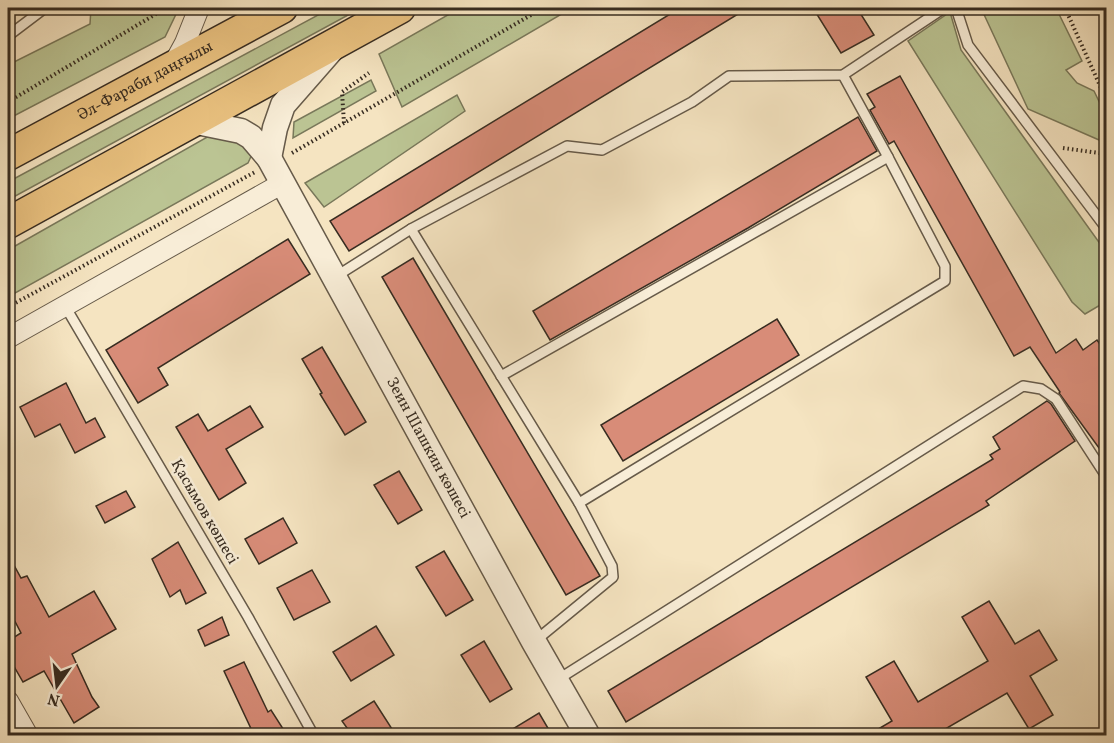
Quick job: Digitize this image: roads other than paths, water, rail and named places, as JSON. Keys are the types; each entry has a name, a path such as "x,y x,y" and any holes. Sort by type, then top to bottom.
{"main road":[{"name":"Әл-Фараби даңғылы","path":"8,155 282,8"},
{"path":"8,223 400,8"}],"street":[{"path":"171,67 185,43 199,8"},
{"path":"273,160 275,128 283,105 336,44"},
{"name":"Зеин Шашкин көшесі","path":"192,121 241,131 251,137 273,160 334,278 534,642 588,735"},
{"path":"8,338 283,183"},
{"path":"8,701 28,735"}],"lane":[{"path":"8,36 45,8"},
{"path":"334,278 411,229 567,146 602,150 692,102 729,76 843,75 944,8"},
{"path":"956,8 968,45 1107,228"},
{"path":"579,503 945,281 945,266 843,75"},
{"path":"501,375 888,157"},
{"path":"411,229 579,503 612,566 613,578 534,642"},
{"name":"Қасымов көшесі","path":"66,306 248,616 314,735"},
{"path":"556,680 1023,386 1041,389 1056,399 1107,476"}]}
